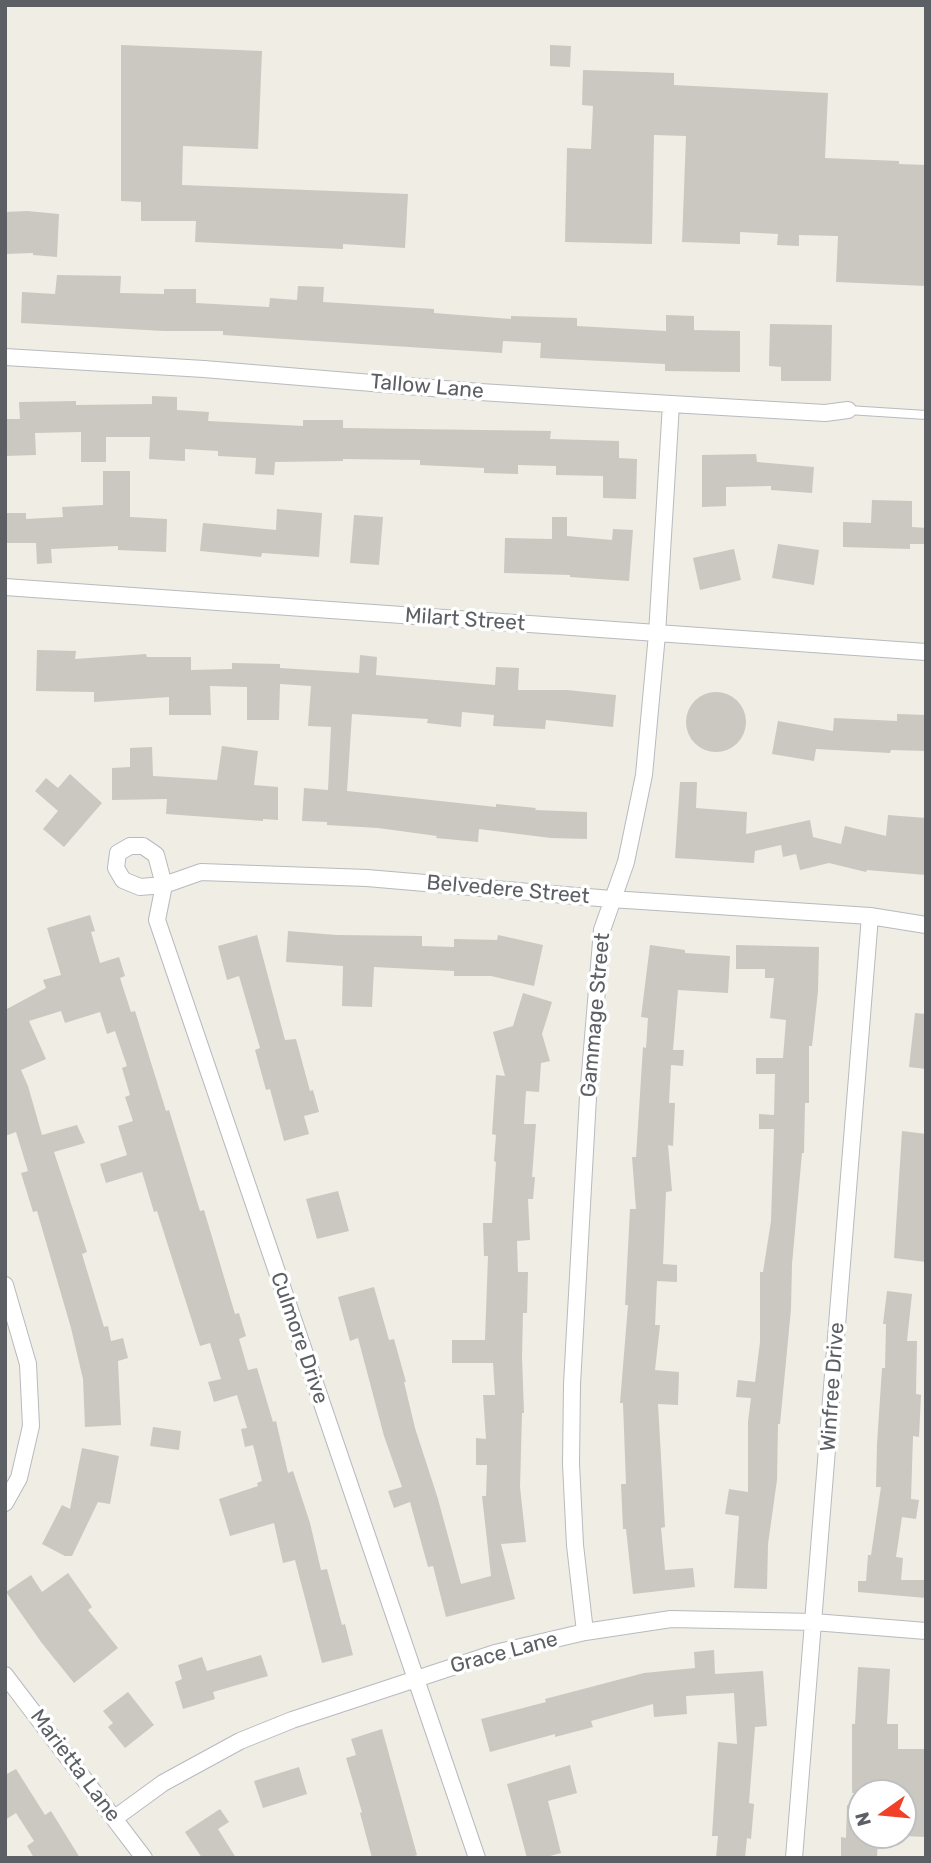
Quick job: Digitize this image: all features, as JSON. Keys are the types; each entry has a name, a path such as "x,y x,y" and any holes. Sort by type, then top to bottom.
{"street":[{"name":"Tallow Lane","path":"5,357 204,369 480,392 825,413 848,410"},
{"name":"Gammage Street","path":"586,1632 575,1545 571,1464 572,1384 589,1083 602,930 626,862 644,775 657,634 671,404"},
{"name":"Milart Street","path":"5,587 926,652"},
{"path":"130,846 143,846 156,855 164,885 140,887 122,880 116,869 118,853 130,846"},
{"name":"Belvedere Street","path":"164,885 201,872 367,878 611,899 870,916 926,925"},
{"name":"Culmore Drive","path":"164,885 157,920 477,1858"},
{"name":"Winfree Drive","path":"794,1858 870,916"},
{"path":"5,1285 27,1364 31,1426 19,1478 5,1503"},
{"name":"Grace Lane","path":"115,1818 163,1783 240,1741 292,1720 495,1653 586,1632 671,1619 814,1622 926,1631"},
{"name":"Marietta Lane","path":"5,1675 144,1858"}],"lane":[{"path":"848,410 926,415"}],"building":[{"path":"121,45 262,51 258,149 183,146 182,185 408,194 405,248 343,244 343,249 195,242 196,221 141,221 141,202 121,201"},
{"path":"550,45 571,46 570,67 550,66"},
{"path":"583,70 674,73 674,85 828,93 825,158 899,161 899,164 926,165 926,286 836,282 838,236 799,235 799,246 777,245 778,234 740,232 740,244 682,242 686,136 654,135 652,244 565,242 567,148 591,149 593,106 582,105"},
{"path":"5,212 59,214 57,257 33,253 5,254"},
{"path":"57,275 121,276 120,293 164,294 164,289 196,289 196,303 269,307 270,298 297,300 298,286 324,287 323,302 434,309 434,313 511,319 511,316 577,318 577,326 666,331 666,315 694,316 694,330 740,331 740,372 665,371 665,364 540,358 541,343 503,341 502,353 223,335 223,331 164,331 21,323 22,292 55,294"},
{"path":"770,324 832,325 831,381 781,381 781,367 769,366"},
{"path":"152,396 177,397 177,410 209,412 208,421 303,426 303,420 343,420 343,428 551,431 550,439 619,441 619,458 637,459 636,499 603,498 603,476 556,475 556,466 518,465 518,474 484,473 484,468 420,465 420,460 343,459 275,462 274,475 255,474 256,458 218,456 218,451 185,449 185,461 149,459 150,437 106,437 106,462 81,462 81,432 35,433 36,455 5,456 5,419 20,419 19,402 76,401 76,405 152,404"},
{"path":"756,454 757,462 814,467 812,493 771,490 771,486 726,487 726,506 702,507 702,455"},
{"path":"103,471 130,471 130,517 167,519 166,552 118,550 118,546 51,549 52,563 37,564 36,543 5,543 5,513 26,513 26,519 63,517 62,507 103,505"},
{"path":"872,500 912,501 912,527 926,528 926,544 910,544 910,549 843,547 843,522 871,523"},
{"path":"277,509 322,513 319,557 262,553 261,557 200,551 203,523 276,530"},
{"path":"354,515 383,517 379,565 350,563"},
{"path":"552,517 567,517 567,536 612,540 613,529 633,530 629,581 570,575 504,573 505,538 552,539"},
{"path":"778,544 819,550 814,585 772,578"},
{"path":"734,549 741,580 700,590 693,558"},
{"path":"37,650 76,651 75,659 146,654 147,657 191,657 191,670 232,669 232,663 280,664 280,668 359,673 360,655 377,657 376,675 495,685 496,667 519,668 518,690 567,690 616,695 613,727 546,720 545,729 493,726 494,715 462,712 461,727 427,723 428,719 352,714 347,791 496,807 496,804 536,808 535,810 587,812 587,839 551,838 479,829 478,842 302,821 304,788 328,790 331,727 308,726 311,686 280,684 279,720 247,720 247,687 210,686 211,715 169,715 169,697 94,702 94,692 36,691"},
{"path":"710,692 722,692 741,705 746,722 744,734 733,747 722,752 710,752 691,739 686,728 686,716 699,697"},
{"path":"897,714 926,715 926,751 891,750 890,753 816,749 814,761 772,754 778,721 833,731 834,718 897,721"},
{"path":"222,746 258,751 254,785 278,787 278,820 166,814 167,799 112,800 112,768 130,767 130,748 152,747 153,776 217,780"},
{"path":"70,774 102,803 64,847 43,829 58,811 35,791 46,778 58,788"},
{"path":"680,782 697,782 696,808 747,812 746,834 810,820 813,837 841,844 845,826 886,836 888,815 926,818 926,875 866,872 829,863 800,870 796,854 783,857 781,845 755,851 754,863 675,858"},
{"path":"90,915 95,931 91,932 100,963 119,957 125,976 120,978 131,1012 135,1011 200,1211 204,1210 235,1314 239,1313 246,1336 239,1339 248,1370 257,1368 273,1422 276,1421 288,1473 293,1471 310,1523 321,1570 327,1569 353,1655 322,1663 295,1560 283,1563 274,1523 230,1536 219,1499 258,1486 257,1483 262,1481 253,1445 245,1447 241,1429 247,1428 237,1395 214,1402 208,1382 221,1379 210,1343 200,1346 142,1172 106,1183 100,1164 127,1155 118,1126 133,1121 125,1097 130,1095 122,1068 127,1066 115,1031 107,1034 100,1012 65,1023 61,1011 29,1021 46,1059 21,1070 42,1135 77,1125 85,1143 54,1152 87,1252 82,1254 104,1327 108,1326 111,1341 123,1338 128,1358 118,1361 121,1425 85,1427 83,1379 37,1211 33,1212 21,1173 28,1171 16,1132 5,1136 5,1010 46,988 43,980 61,975 47,928"},
{"path":"288,931 336,935 422,936 422,946 454,947 454,939 497,940 498,935 543,945 534,986 491,976 454,976 454,971 374,967 372,1007 342,1006 343,966 286,962"},
{"path":"257,935 285,1040 296,1039 310,1091 313,1090 319,1112 304,1116 309,1134 284,1141 270,1089 266,1090 255,1050 260,1048 239,976 227,980 218,946"},
{"path":"650,945 685,950 685,953 730,956 728,993 678,990 673,1050 684,1050 683,1066 671,1065 669,1103 675,1103 673,1146 668,1145 672,1191 666,1192 663,1264 677,1265 677,1282 657,1281 655,1325 660,1325 655,1370 679,1372 678,1405 658,1404 665,1527 661,1528 665,1570 693,1568 695,1587 633,1594 626,1529 623,1529 621,1484 626,1484 623,1403 620,1403 628,1305 625,1305 630,1209 636,1209 632,1157 636,1157 643,1047 646,1048 648,1018 641,1017"},
{"path":"736,945 819,947 818,991 812,1046 809,1046 809,1103 805,1103 804,1153 792,1264 791,1309 778,1424 777,1480 768,1544 767,1589 734,1588 739,1516 725,1514 729,1489 748,1492 748,1422 751,1398 736,1397 738,1380 755,1382 760,1342 760,1272 763,1272 771,1221 774,1129 759,1129 759,1114 774,1115 775,1074 756,1074 756,1058 783,1058 786,1020 770,1018 774,978 765,978 765,969 736,969"},
{"path":"523,993 552,1002 542,1034 550,1061 541,1063 539,1092 526,1091 524,1124 536,1124 532,1177 535,1177 533,1199 528,1199 530,1240 517,1241 518,1272 528,1272 527,1313 523,1313 524,1413 520,1487 526,1542 501,1544 515,1599 446,1617 433,1566 428,1567 410,1502 394,1508 388,1491 402,1487 384,1436 358,1338 350,1341 338,1297 374,1287 389,1340 394,1339 415,1428 461,1584 491,1576 482,1496 486,1496 487,1465 476,1465 476,1438 486,1439 483,1395 495,1395 493,1363 452,1363 452,1340 485,1340 488,1256 484,1256 483,1223 492,1223 496,1135 492,1134 496,1075 505,1076 493,1032 513,1026"},
{"path":"915,1013 926,1014 926,1069 909,1067"},
{"path":"902,1131 926,1134 926,1262 894,1258"},
{"path":"338,1191 349,1231 317,1239 306,1199"},
{"path":"887,1291 912,1294 907,1341 917,1341 916,1394 921,1395 919,1437 913,1436 911,1499 919,1500 916,1519 902,1517 896,1557 903,1558 901,1580 926,1580 926,1598 858,1592 858,1581 866,1581 868,1555 871,1555 881,1487 876,1487 877,1444 882,1368 885,1368 886,1324 883,1324"},
{"path":"153,1427 181,1431 179,1450 150,1446"},
{"path":"82,1448 119,1456 110,1504 98,1502 72,1556 65,1556 42,1544 62,1505 70,1509"},
{"path":"68,1573 92,1607 88,1610 118,1648 74,1683 6,1592 31,1575 42,1592"},
{"path":"714,1650 715,1674 763,1671 767,1726 755,1727 749,1803 754,1804 751,1839 747,1838 745,1858 716,1858 718,1836 712,1836 718,1742 737,1744 734,1693 686,1696 687,1714 654,1717 653,1704 591,1721 593,1727 555,1737 555,1734 490,1752 481,1719 644,1673 695,1668 694,1652"},
{"path":"261,1655 268,1676 213,1692 215,1699 183,1709 175,1682 182,1679 178,1665 202,1657 207,1671"},
{"path":"858,1667 890,1669 887,1724 898,1724 898,1749 926,1749 926,1837 917,1837 917,1779 852,1779 852,1724 855,1724"},
{"path":"128,1692 154,1725 125,1748 108,1727 113,1723 103,1711"},
{"path":"382,1729 417,1855 408,1858 372,1858 346,1758 356,1755 351,1739"},
{"path":"570,1765 577,1793 548,1801 561,1853 543,1858 527,1858 507,1784"},
{"path":"299,1767 307,1794 263,1808 254,1781"},
{"path":"16,1769 45,1815 51,1811 80,1858 34,1858 27,1846 34,1841 16,1813 5,1820 5,1775"},
{"path":"847,1805 847,1849 877,1849 877,1858 841,1858 841,1837 846,1838"},
{"path":"220,1809 229,1822 218,1829 236,1858 202,1858 185,1832"}]}
